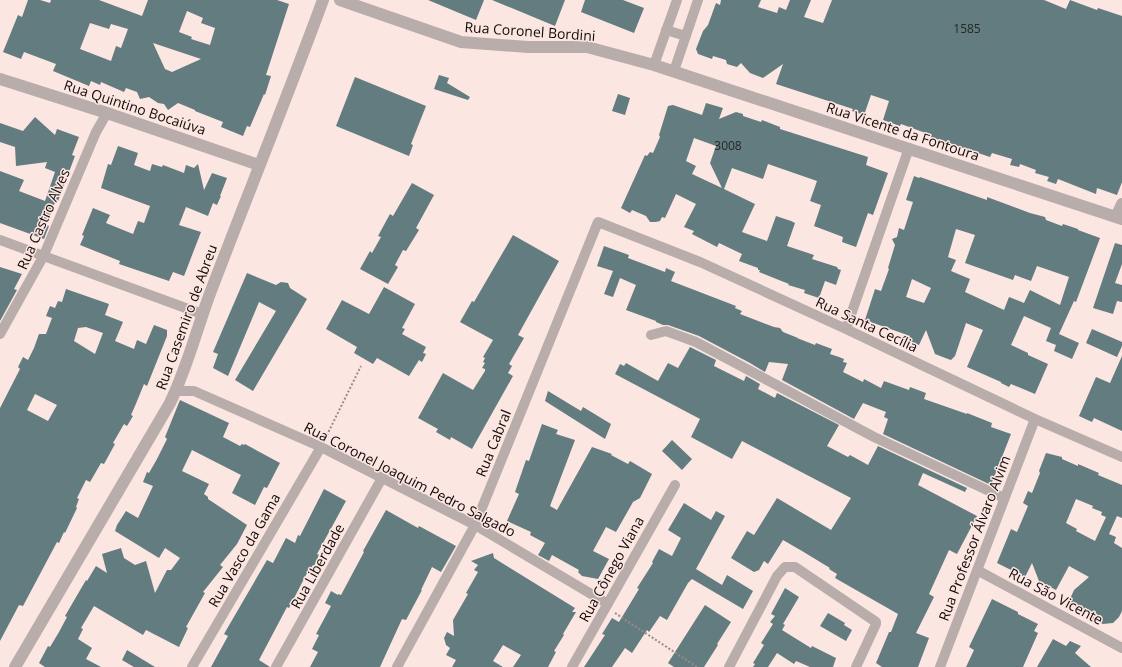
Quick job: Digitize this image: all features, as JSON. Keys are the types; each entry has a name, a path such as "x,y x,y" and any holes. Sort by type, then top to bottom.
{"street":[{"name":"Rua Casemiro de Abreu","path":"15,667 176,391 202,314 323,0"},
{"name":"Rua Coronel Bordini","path":"340,0 461,42 528,47 587,47 674,71"},
{"path":"654,65 677,0"},
{"path":"674,71 698,0"},
{"path":"666,30 686,36"},
{"name":"Rua Vicente da Fontoura","path":"674,71 1119,218"},
{"name":"Rua Quintino Bocaiúva","path":"0,79 107,113 259,165"},
{"name":"Rua Castro Alves","path":"0,334 44,255 96,132 107,113"},
{"path":"846,329 909,148"},
{"path":"1119,218 1122,204"},
{"name":"Rua Santa Cecília","path":"598,222 700,262 846,329 1035,419 1122,457"},
{"name":"Rua Cabral","path":"397,667 475,525 598,222"},
{"path":"0,240 202,314"},
{"path":"651,335 666,331 696,342 874,437 1004,498"},
{"name":"Rua Coronel Joaquim Pedro Salgado","path":"182,376 194,391 321,447 475,525 608,604"},
{"name":"Rua Coronel Joaquim Pedro Salgado","path":"176,391 194,391"},
{"name":"Rua Professor Álvaro Alvim","path":"940,667 1035,419"},
{"name":"Rua Vasco da Gama","path":"192,667 321,447"},
{"name":"Rua Liberdade","path":"276,667 382,478"},
{"name":"Rua Cônego Viana","path":"572,667 675,485"},
{"path":"729,667 777,576 785,567 795,568 876,622 856,667"},
{"name":"Rua São Vicente","path":"977,570 1122,648"}],"path":[{"path":"329,431 361,366"},
{"path":"608,604 617,616 697,667"}],"building":[{"path":"28,0 40,0 50,3 51,0 99,0 142,16 148,0 277,0 289,4 266,75 271,76 265,95 264,94 250,127 247,126 243,136 221,127 223,122 178,103 168,110 164,104 158,103 149,97 140,99 137,92 126,88 124,92 101,82 100,85 91,81 89,86 53,71 56,64 24,52 21,59 3,52 18,15 22,17","holes":["187,11 203,18 201,23 215,28 210,45 191,39 192,37 179,32","90,23 109,29 111,24 128,29 121,48 116,46 111,61 80,49","153,43 201,59 172,72 165,69"]},
{"path":"428,0 484,0 476,20"},
{"path":"492,0 565,0 555,26"},
{"path":"585,0 623,0 644,8 634,33 581,12"},
{"path":"721,0 761,0 758,7 777,13 779,7 786,10 790,0 811,0 804,17 823,23 832,0 1044,0 1066,9 1070,0 1097,10 1098,8 1122,16 1122,182 1117,195 1097,188 1096,194 1058,179 1056,184 1047,181 1049,177 1035,173 1036,170 1020,164 1019,167 1010,165 1012,159 992,153 990,157 930,137 931,135 901,124 900,126 883,120 889,101 871,95 864,115 852,111 853,109 776,84 783,64 763,78 750,73 741,63 737,67 727,64 726,60 713,56 712,59 698,54 696,49 703,31 708,25 716,3 720,5"},
{"path":"439,75 449,78 447,83 470,97 468,100 434,89"},
{"path":"355,77 426,106 411,144 413,145 409,156 336,126"},
{"path":"618,94 630,98 625,115 612,111"},
{"path":"706,103 723,108 719,119 736,112 743,114 743,116 761,122 762,120 780,127 780,129 868,157 866,165 888,173 873,215 868,213 856,247 842,242 843,237 814,226 821,205 810,201 817,181 768,164 763,179 732,168 724,189 755,204 742,232 767,241 776,216 791,221 795,223 787,246 814,255 812,259 837,267 841,270 836,285 825,281 819,298 804,293 805,290 788,285 789,284 759,272 760,270 758,270 758,268 739,261 742,254 719,243 717,247 692,234 694,231 684,227 696,204 676,194 665,218 662,217 660,221 650,222 646,216 632,210 630,213 621,208 645,155 647,156 650,152 653,153 660,137 659,135 668,106 673,105 702,115","holes":["694,138 716,146 710,163 722,188 692,174 696,166 686,161"]},
{"path":"35,117 55,135 57,129 79,137 72,155 75,156 58,201 56,200 46,225 49,226 44,239 0,223 0,171 24,180 19,191 45,201 55,172 45,168 47,162 16,166 15,147 0,142 0,123 23,131"},
{"path":"118,146 138,153 134,165 150,171 152,164 162,167 163,165 184,173 186,165 194,168 198,164 204,190 212,173 227,178 217,205 213,203 208,216 186,207 179,225 201,232 184,276 173,272 169,281 119,264 120,261 80,245 84,236 82,235 93,208 110,215 106,223 133,234 138,221 144,223 150,206 101,188 108,164 111,165"},
{"path":"914,176 920,177 987,200 987,197 1045,217 1046,220 1062,226 1063,224 1100,238 1076,302 1074,301 1059,334 1079,343 1072,359 1054,351 1056,345 1046,341 1051,328 1024,316 1011,345 1048,364 1035,394 1011,384 1009,387 967,367 983,330 966,323 955,356 951,360 935,354 926,330 919,345 908,341 910,336 865,320 875,289 881,291 889,269 888,268 895,245 892,239 897,237 899,228 904,230 913,202 906,200","holes":["956,229 975,235 965,263 1013,280 1015,275 1031,281 1037,266 1069,277 1060,305 1030,290 1024,303 1009,297 1004,310 965,292 970,279 951,271 956,260 948,257","912,279 931,288 924,303 906,297"]},
{"path":"412,183 434,195 416,228 419,230 406,251 403,250 395,265 398,267 388,284 360,269 370,251 372,253 381,237 378,236 390,214 393,216"},
{"path":"513,235 559,261 518,335 524,338 509,364 512,366 508,373 513,376 472,449 451,437 450,440 436,432 438,429 418,418 443,373 473,390 485,371 485,369 482,368 485,363 483,362 485,358 483,357 493,340 460,322 472,301 474,302"},
{"path":"1115,243 1122,245 1122,264 1115,283 1122,285 1122,302 1117,301 1113,314 1093,308"},
{"path":"604,246 629,255 628,258 665,272 666,268 675,272 671,281 736,306 735,308 742,311 740,314 780,328 783,332 815,345 816,343 832,349 830,354 844,359 843,362 847,363 843,372 863,382 864,379 881,388 884,381 909,390 910,387 926,393 924,399 992,423 991,427 1011,434 991,485 883,434 888,419 884,417 886,412 863,403 854,419 782,380 788,364 769,362 765,372 699,336 668,325 663,325 626,310 636,285 620,278 613,297 604,294 613,271 597,266"},
{"path":"0,267 22,274 14,289 17,290 0,321"},
{"path":"247,273 276,285 281,282 288,283 290,288 307,299 253,391 235,380 276,311 259,302 228,376 213,368 218,354 213,352"},
{"path":"384,287 415,304 402,328 405,329 402,334 426,347 423,353 426,354 422,362 419,360 409,376 377,358 373,364 354,353 357,347 326,329 342,300 369,314"},
{"path":"66,289 109,304 105,315 123,322 115,341 134,349 137,340 146,344 154,325 167,330 167,336 147,386 144,384 131,415 133,416 127,426 124,424 113,443 115,444 104,464 101,463 90,482 86,480 77,498 79,499 77,508 65,533 64,532 59,543 57,542 23,606 19,605 0,641 0,408 20,369 18,367 23,357 28,360 39,334 46,334 52,318 46,316 50,306 55,308 58,301 62,302","holes":["86,327 103,333 95,354 74,341 78,328","35,394 57,405 48,421 27,410"]},
{"path":"1092,329 1122,342 1122,346 1117,357 1086,343"},
{"path":"690,347 716,360 714,366 744,381 746,376 760,384 758,389 775,398 777,393 839,425 827,446 848,457 850,455 868,465 878,446 967,488 965,492 923,473 918,485 977,516 957,554 949,550 929,594 934,597 916,633 929,638 918,667 882,667 876,663 898,614 835,578 837,574 829,569 830,568 802,551 783,540 768,564 764,561 759,570 754,572 731,558 747,531 754,535 777,498 831,530 851,498 742,441 732,459 691,437 700,419 615,374 620,364 624,366 626,363 658,381 668,363 678,368"},
{"path":"1122,356 1122,431 1094,418 1092,422 1079,416 1096,377 1110,383"},
{"path":"548,391 581,411 583,407 611,424 605,439 545,401"},
{"path":"180,400 229,423 223,437 240,446 245,444 280,463 267,488 264,487 255,505 232,493 241,475 192,450 182,471 209,484 204,494 208,497 208,499 247,525 237,544 220,565 223,567 203,592 205,593 186,627 188,628 179,647 146,630 143,635 94,606 81,628 83,629 78,639 92,648 86,659 101,667 45,667 39,663 48,646 50,647 59,632 67,617 65,616 86,580 87,581 96,566 107,573 102,554 121,548 124,558 135,565 146,561 155,593 167,570 171,570 180,558 165,548 159,558 115,531 126,511 138,518 153,486 143,482 147,472 149,473 167,439 165,437"},
{"path":"542,424 558,430 556,434 575,440 550,506 557,510 592,447 612,454 611,455 628,464 630,461 652,474 640,498 633,502 616,532 606,527 593,551 609,559 598,579 582,576 578,572 579,570 552,555 549,561 538,555 545,543 530,535 531,532 507,521 519,494 515,492 526,460 529,461"},
{"path":"672,440 692,459 682,470 662,451"},
{"path":"1046,453 1062,457 1062,459 1099,473 1098,475 1122,485 1122,518 1117,516 1109,534 1116,537 1114,543 1122,548 1122,611 1113,623 1103,624 1087,616 1088,612 1071,604 1070,599 1074,590 1089,577 1069,566 1056,590 1039,581 1032,563 1025,577 997,563 1011,529 1017,532 1028,506 1023,503 1028,491 1032,493 1040,473 1039,471","holes":["1076,499 1093,506 1092,508 1102,512 1101,515 1106,517 1095,541 1076,531 1077,529 1066,523"]},
{"path":"324,489 346,501 317,554 319,555 314,566 313,565 307,573 289,608 287,607 259,660 270,667 211,667 228,636 224,634 267,560 273,563 286,538 295,543"},
{"path":"684,503 711,520 716,511 725,516 696,569 722,585 727,575 753,591 743,609 692,579 688,583 667,620 660,616 649,632 647,630 632,653 625,648 612,667 584,667 605,635 602,634 612,618 619,622 639,589 637,588 653,563 652,562 659,549 672,556 681,538 668,530"},
{"path":"386,510 418,528 419,526 456,546 441,572 432,567 406,620 402,619 380,667 310,667 318,652 312,649 319,635 316,634 331,606 325,603 331,591 341,595"},
{"path":"493,553 494,558 575,608 572,612 576,612 554,651 556,652 548,667 513,667 521,655 503,645 493,661 503,667 452,667 456,660 446,655 450,648 446,645 444,638 447,632 454,636 453,620 468,594 466,593 478,572 474,570 478,565 471,561"},
{"path":"785,588 799,597 783,624 785,625 782,630 811,648 812,646 836,658 833,667 810,667 796,661 794,664 777,653 768,667 753,667 755,664 753,663 764,645 761,643 773,624 770,622 775,616 771,614"},
{"path":"992,599 1038,624 1034,631 1038,633 1023,667 966,667 974,650 969,647"},
{"path":"705,605 731,622 704,667 674,667 668,663"},
{"path":"828,613 845,623 844,625 852,630 846,641 820,626"},
{"path":"1053,639 1066,646 1070,641 1081,646 1075,653 1091,667 1037,667"},
{"path":"127,650 155,667 134,667 122,660"}]}
